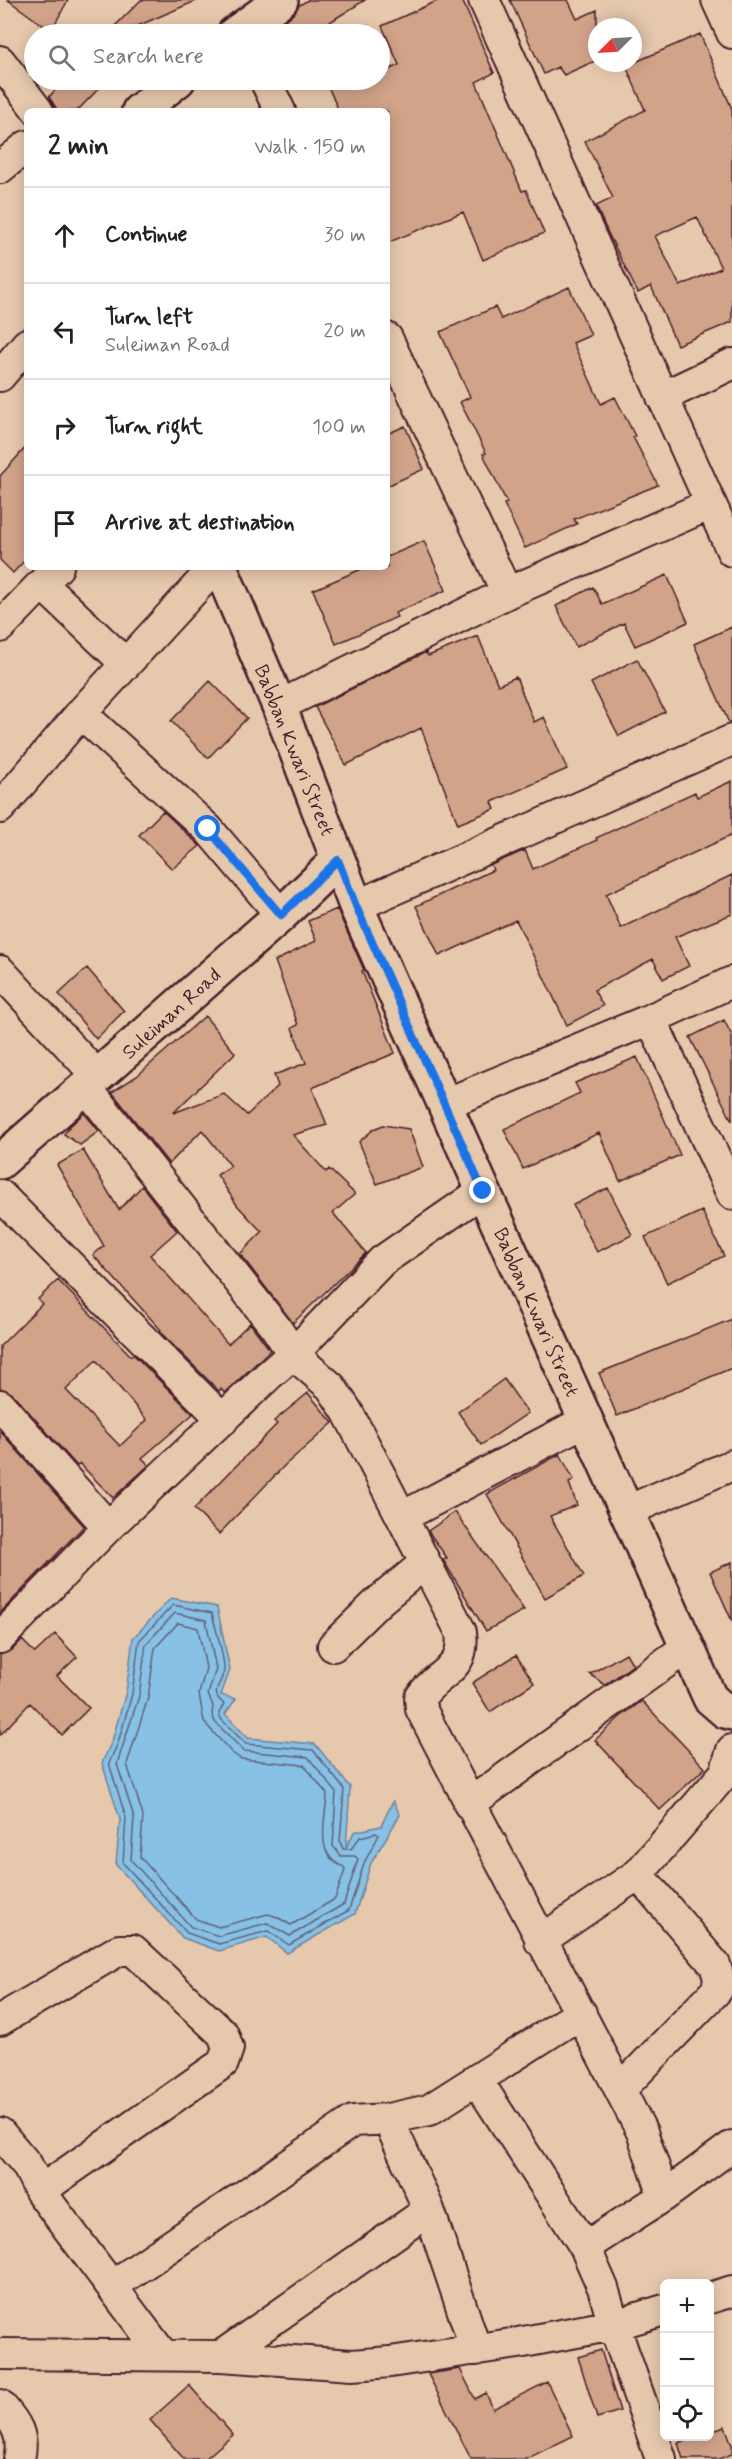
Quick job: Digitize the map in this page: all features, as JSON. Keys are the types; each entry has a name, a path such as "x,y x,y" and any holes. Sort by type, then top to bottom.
{"street":[{"path":"250,24 281,0"},
{"path":"484,0 732,551"},
{"path":"717,0 732,33"},
{"path":"0,61 36,108"},
{"path":"143,108 165,90"},
{"path":"270,90 279,108"},
{"path":"0,168 24,148"},
{"path":"390,344 507,593"},
{"path":"0,376 24,348"},
{"path":"662,397 732,364"},
{"path":"279,706 507,593 711,504"},
{"path":"0,808 81,713 212,570"},
{"name":"Babban Kwari Street","path":"221,570 279,706 356,906 625,1512 710,1698 725,1711 732,1713"},
{"path":"0,627 50,575 126,664"},
{"path":"81,713 208,829 281,915"},
{"path":"356,906 732,740"},
{"name":"Suleiman Road","path":"0,1162 281,915 338,860"},
{"path":"2,977 92,1082 294,1354 331,1387 347,1411 461,1632 463,1648 459,1661 424,1691 420,1698 421,1709 540,1941 582,2013 642,2132 664,2196"},
{"path":"445,1104 732,982"},
{"path":"651,1018 732,1194"},
{"path":"5,1624 294,1354 382,1261 483,1191"},
{"path":"0,1195 223,1420"},
{"path":"0,1405 108,1527"},
{"path":"402,1517 585,1421"},
{"path":"625,1512 732,1465"},
{"path":"333,1646 378,1602 425,1563"},
{"path":"469,1804 686,1648"},
{"path":"540,1941 638,1874 725,1773 732,1749"},
{"path":"620,2090 717,1990 719,1978 715,1965 638,1874"},
{"path":"0,2020 119,1950 133,1950 223,2034 228,2048 224,2063 40,2191"},
{"path":"112,2286 353,2121 388,2119 429,2110 582,2013"},
{"path":"477,2080 585,2247 603,2288 661,2459"},
{"path":"388,2119 429,2210 476,2350"},
{"path":"0,2133 27,2165 40,2191 163,2355"},
{"path":"585,2247 664,2196 732,2146"},
{"path":"220,2356 429,2210"},
{"path":"714,2297 732,2291"},
{"path":"0,2355 220,2356 352,2365 476,2350 614,2325 660,2311"},
{"path":"0,2405 15,2422 22,2445 19,2459"}],"water":[{"path":"171,1598 217,1607 230,1670 221,1695 236,1699 225,1714 248,1738 315,1744 350,1787 346,1848 354,1832 381,1826 393,1801 400,1815 371,1863 355,1914 287,1953 267,1937 219,1951 183,1938 116,1865 120,1819 102,1763 112,1741 126,1692 133,1638"}],"building":[{"path":"8,0 68,0 55,24 41,24"},
{"path":"141,0 198,0 142,24 117,24"},
{"path":"308,0 365,0 327,24 279,24 292,15 298,6"},
{"path":"439,0 462,0 494,73 476,82 522,191 526,190 544,233 483,260 463,212 390,242 390,108 338,108 330,90 390,90 390,69 399,65 390,44 390,24 386,24"},
{"path":"510,0 568,0 577,19 597,10 597,18 588,18 588,64 564,75 558,67 544,74"},
{"path":"700,34 732,109 732,322 677,345 651,286 638,293 607,231 596,206 613,198 585,141 645,110 629,72 642,72 642,59","holes":["697,217 721,268 680,286 655,236"]},
{"path":"55,90 97,90 80,108 56,108 49,97"},
{"path":"569,287 591,335 573,343 601,404 615,397 658,485 574,519 577,524 525,548 504,504 507,503 483,454 486,453 460,402 470,397 440,332 495,307 501,319"},
{"path":"405,426 424,469 390,485 390,433"},
{"path":"24,449 24,561 13,573 0,560 0,476"},
{"path":"424,541 446,590 395,613 397,617 336,644 313,590 359,570 390,570 390,556"},
{"path":"667,575 688,622 635,646 624,623 576,647 556,606 593,587 602,604"},
{"path":"732,627 732,723 729,723 694,644"},
{"path":"478,636 498,685 516,677 534,722 544,717 567,769 492,802 495,809 458,824 421,728 346,765 315,707 426,652 428,656"},
{"path":"637,659 665,712 619,736 591,683"},
{"path":"210,681 247,718 208,758 171,721"},
{"path":"732,781 732,835 606,894 621,928 732,875 732,914 675,937 689,966 663,979 653,959 594,990 603,1006 567,1025 516,920 439,956 416,906 493,870 491,865 525,850 533,869 695,792 697,797"},
{"path":"163,811 200,846 172,869 139,835"},
{"path":"337,909 364,970 362,971 395,1053 312,1088 327,1125 293,1135 326,1172 329,1169 355,1194 333,1213 366,1253 293,1323 240,1254 262,1232 237,1205 217,1175 231,1166 202,1130 169,1164 112,1092 137,1076 205,1016 235,1053 173,1113 224,1094 247,1115 278,1086 274,1075 306,1063 292,1028 298,1025 275,961 316,941 308,921"},
{"path":"87,968 124,1011 96,1039 59,994"},
{"path":"724,1020 732,1036 732,1121 690,1037"},
{"path":"637,1057 680,1155 620,1181 599,1133 523,1169 504,1129 580,1093 575,1083"},
{"path":"84,1113 99,1131 80,1145 64,1134"},
{"path":"383,1125 409,1129 423,1167 377,1184 359,1142 374,1129"},
{"path":"83,1150 119,1210 142,1186 177,1231 150,1255 228,1344 250,1323 270,1350 225,1393 221,1389 219,1391 159,1331 161,1330 93,1255 104,1246 57,1165"},
{"path":"608,1188 632,1235 597,1252 573,1205"},
{"path":"702,1211 724,1256 667,1283 645,1237"},
{"path":"58,1280 131,1356 133,1354 193,1414 142,1458 149,1465 113,1498 80,1464 77,1466 13,1394 0,1388 0,1346 42,1304 38,1299","holes":["96,1360 147,1420 120,1446 66,1390"]},
{"path":"732,1319 732,1368 617,1416 599,1373"},
{"path":"504,1379 528,1413 481,1445 458,1412"},
{"path":"308,1393 333,1423 285,1465 219,1534 194,1509 277,1424 274,1421"},
{"path":"0,1431 84,1526 0,1613"},
{"path":"560,1454 574,1480 569,1483 577,1505 550,1516 584,1576 545,1598 487,1494"},
{"path":"455,1512 524,1610 486,1631 443,1560 447,1558 428,1531"},
{"path":"732,1562 732,1621 710,1572"},
{"path":"55,1634 77,1657 57,1676 89,1708 62,1735 30,1703 0,1735 0,1655 12,1650 22,1640 35,1653"},
{"path":"626,1653 633,1665 605,1685 590,1674"},
{"path":"516,1655 534,1683 490,1712 472,1683"},
{"path":"642,1701 705,1768 660,1810 595,1740"},
{"path":"601,2350 620,2411 597,2418 578,2357"},
{"path":"460,2369 475,2399 486,2393 493,2409 547,2382 573,2436 526,2459 471,2459 428,2374"},
{"path":"189,2385 233,2435 205,2459 184,2459 150,2420"},
{"path":"725,2426 732,2445 732,2454 719,2459 683,2459 678,2443 714,2441 714,2430"}],"route":[{"path":"208,829 281,915 338,860 356,906 483,1191"}]}
